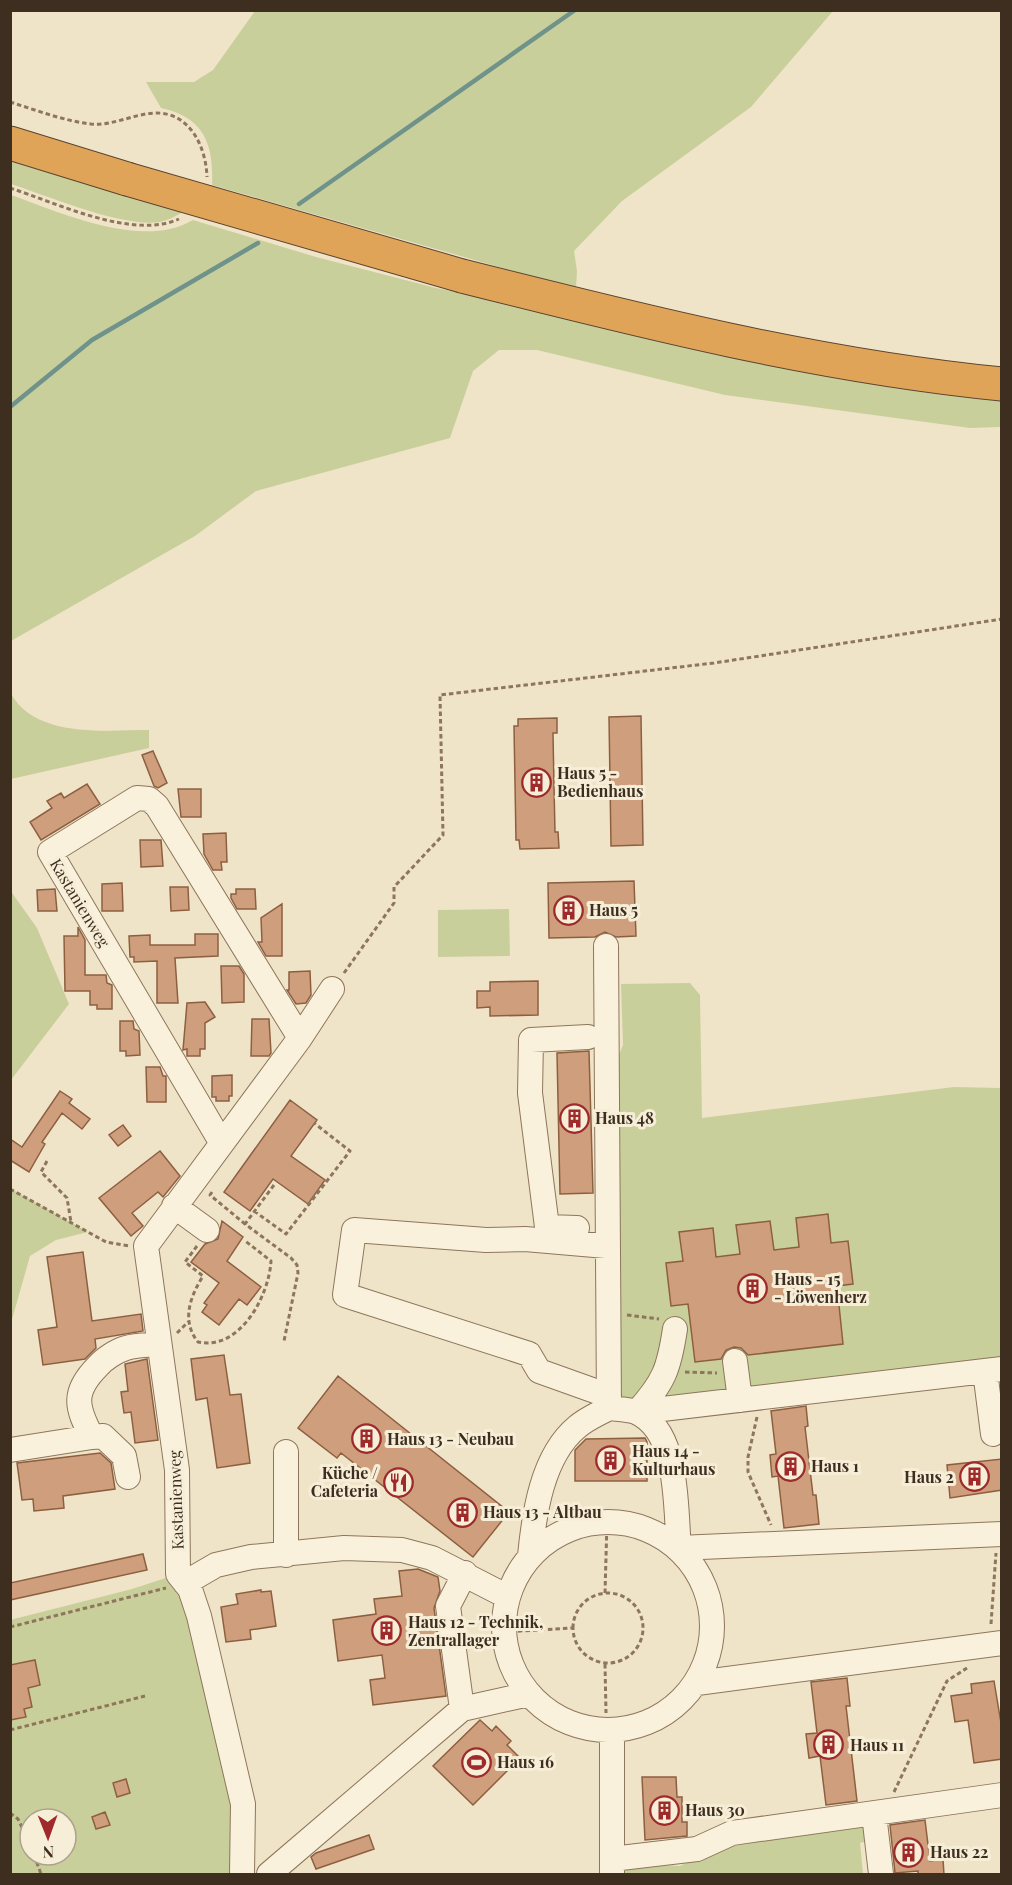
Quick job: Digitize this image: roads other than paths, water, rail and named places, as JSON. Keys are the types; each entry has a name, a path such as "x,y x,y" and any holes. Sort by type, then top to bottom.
{"highway":[{"path":"10,143 462,276 677,330 883,369 1002,384"}],"street":[{"name":"Kastanienweg","path":"222,1142 50,852 137,798 148,799 158,806 300,1038"},
{"path":"606,946 606,1238 609,1402"},
{"path":"207,1230 174,1206 211,1182 222,1142 300,1038 333,988"},
{"path":"588,1037 531,1040 530,1093 547,1227 606,1238"},
{"name":"Kastanienweg","path":"174,1206 146,1246 177,1470 178,1574 190,1589 199,1616 243,1804 242,1875"},
{"path":"606,1238 486,1240 354,1230 345,1295 529,1354 539,1371 637,1412 660,1432 669,1451 679,1548"},
{"path":"637,1412 656,1390 670,1365 675,1329"},
{"path":"92,1437 81,1416 78,1395 86,1377 102,1362 125,1348 159,1344"},
{"path":"736,1366 750,1399"},
{"path":"637,1412 994,1370 993,1434"},
{"path":"530,1556 533,1520 552,1461 575,1429 609,1402"},
{"path":"10,1450 103,1436 124,1456 128,1477"},
{"path":"286,1452 286,1555"},
{"path":"607,1521 633,1524 649,1530 679,1548 695,1567 706,1588 712,1612 713,1637 707,1660 697,1683 680,1702 660,1717 637,1727 609,1731 584,1728 563,1721 545,1709 529,1694 516,1676 507,1654 503,1632 508,1597 517,1575 530,1556 552,1538 570,1530 607,1521"},
{"path":"679,1548 1000,1534"},
{"path":"185,1583 216,1565 251,1557 344,1548 402,1550 432,1558 508,1597"},
{"path":"462,1709 448,1606 465,1573"},
{"path":"697,1683 996,1644"},
{"path":"268,1875 462,1709 529,1694"},
{"path":"609,1731 612,1867 697,1849 732,1833 1002,1796"},
{"path":"879,1813 881,1875"}],"waterway":[{"path":"299,204 575,10"},
{"path":"10,407 92,340 258,243"}],"place":[{"name":"Haus 5 - Bedienhaus","path":"536,782"},
{"name":"Haus 5","path":"568,910"},
{"name":"Haus 48","path":"574,1118"},
{"name":"Haus - 15 - Löwenherz","path":"753,1288"},
{"name":"Haus 13 - Neubau","path":"366,1439"},
{"name":"Haus 14 - Kulturhaus","path":"611,1460"},
{"name":"Haus 1","path":"790,1466"},
{"name":"Haus 2","path":"975,1477"},
{"name":"Küche / Cafeteria","path":"399,1482"},
{"name":"Haus 13 - Altbau","path":"462,1512"},
{"name":"Haus 12 - Technik, Zentrallager","path":"387,1631"},
{"name":"Haus 11","path":"829,1745"},
{"name":"Haus 16","path":"476,1762"},
{"name":"Haus 30","path":"664,1810"},
{"name":"Haus 22","path":"909,1852"}]}
